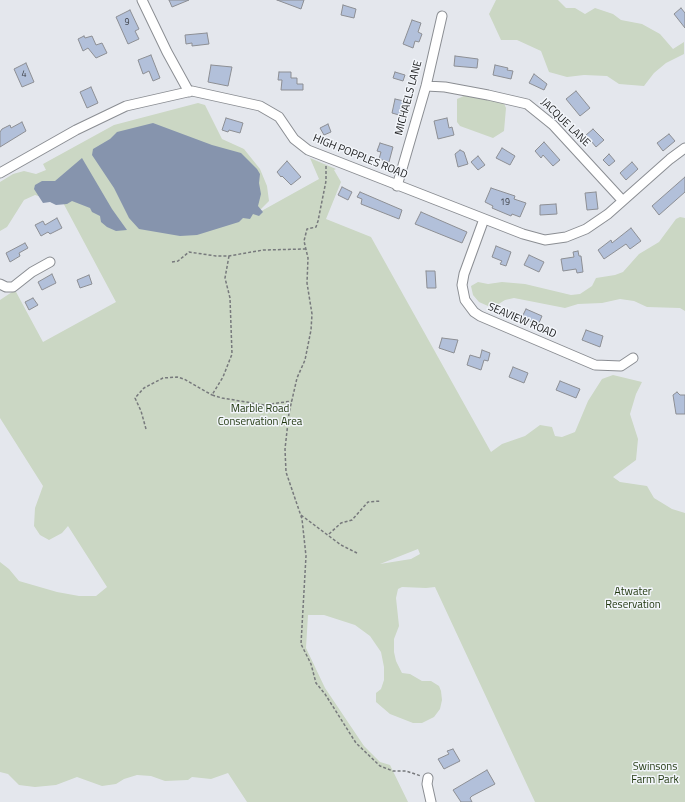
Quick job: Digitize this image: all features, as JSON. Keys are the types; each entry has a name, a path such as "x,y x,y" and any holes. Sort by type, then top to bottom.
{"street":[{"path":"142,0 167,52 189,92"},
{"name":"MICHAELS LANE","path":"397,186 426,86 442,16"},
{"name":"JACQUE LANE","path":"426,86 445,87 527,104 553,125 622,200"},
{"name":"HIGH POPPLES ROAD","path":"0,173 76,130 126,106 189,92 227,97 260,106 273,112 279,117 294,139 308,150 328,160 536,238 557,240 586,229 608,214 622,200 685,148"},
{"name":"SEAVIEW ROAD","path":"484,219 464,274 462,285 465,300 474,312 480,316 595,365 621,366 633,358"},
{"path":"0,284 6,287 13,287 32,272 50,262"},
{"path":"428,778 427,784 431,802"}],"path":[{"path":"328,160 318,221 316,227 307,229 304,240 306,249 307,284 312,314 311,330 305,360 292,401 285,448 286,472 301,515 306,556 301,644 311,664 316,683 347,727 350,736 380,766 393,771 406,771 428,778"},
{"path":"172,262 178,261 189,252 216,256 230,256 263,250 306,249"},
{"path":"212,395 224,377 232,354 230,298 225,278 230,256"},
{"path":"146,429 141,411 135,398 144,388 163,378 177,377 212,395 222,398 264,405 292,401"},
{"path":"329,534 341,522 352,520 368,502 380,501"},
{"path":"301,515 329,534 341,545 357,553"}],"green space":[{"path":"496,0 558,0 566,8 575,8 585,14 595,8 613,14 621,20 642,24 660,34 673,49 684,42 684,54 666,63 654,73 644,86 619,84 607,76 584,75 567,77 549,72 541,51 517,40 501,40 489,14"},
{"path":"466,95 503,101 506,108 504,131 493,138 460,126 457,122 457,99"},
{"name":"Marble Road Conservation Area","path":"198,103 205,105 222,139 244,149 260,169 267,186 269,201 256,214 319,179 310,158 336,169 334,170 341,182 326,219 371,237 491,452 502,444 525,436 540,425 552,427 555,436 562,437 575,432 588,401 602,379 613,375 642,382 636,394 630,414 638,439 636,460 613,477 620,482 647,486 654,498 672,509 685,513 685,802 535,802 435,587 402,587 398,589 396,598 399,626 394,639 396,661 402,673 410,674 422,681 431,681 439,686 441,691 442,700 440,709 434,717 422,723 413,723 390,714 376,702 376,693 381,689 384,680 384,667 381,652 370,636 355,625 324,615 308,615 306,648 325,688 364,746 380,762 390,765 408,802 247,802 228,773 211,779 192,777 188,780 165,781 151,776 137,775 124,779 116,784 102,786 77,777 56,785 35,787 19,785 8,774 0,772 0,562 9,569 19,581 57,592 79,596 96,596 107,587 68,526 62,533 49,540 40,535 34,526 35,508 43,486 0,418 0,300 15,290 43,342 116,302 60,197 48,199 35,195 24,200 7,227 0,231 0,182 13,174 24,171 36,174 46,170 43,164 114,125","holes":["418,549 420,554 411,559 380,564"]},
{"path":"680,217 685,218 685,311 680,308 647,307 634,301 620,299 602,303 578,304 565,308 514,298 505,300 497,305 488,306 479,302 473,295 471,286 478,282 488,284 502,282 525,284 571,295 580,294 592,286 596,278 623,272 639,254 659,242 676,219"}],"water":[{"path":"153,123 212,145 241,153 260,174 259,183 261,194 258,206 263,212 259,216 253,214 250,219 243,218 239,222 197,235 180,236 139,229 129,218 114,188 92,155 93,149 110,139 117,132"},
{"path":"82,158 112,209 127,230 116,231 107,227 101,222 100,216 92,212 90,208 72,201 67,204 56,205 50,202 43,203 34,189 35,185 42,181 55,181"}],"building":[{"path":"169,0 189,0 172,7"},
{"path":"277,0 304,0 301,9"},
{"path":"343,5 356,9 354,18 341,15"},
{"path":"681,8 685,13 685,28 674,14"},
{"path":"130,10 139,29 135,31 139,39 128,44 116,17"},
{"path":"412,20 421,23 418,32 422,34 419,42 415,41 413,48 403,44"},
{"path":"207,33 209,44 192,46 192,43 186,44 185,35"},
{"path":"84,36 85,38 92,36 96,45 102,43 107,53 96,58 88,48 83,51 78,39"},
{"path":"151,55 160,78 153,81 149,71 143,74 138,60"},
{"path":"455,56 478,59 477,68 454,66"},
{"path":"26,63 34,82 22,87 14,69"},
{"path":"211,65 232,67 228,86 208,82"},
{"path":"495,65 508,68 507,70 513,71 511,79 493,75"},
{"path":"279,72 291,72 291,78 297,78 297,84 303,84 303,90 281,90 282,80 278,80"},
{"path":"395,72 405,75 403,81 393,78"},
{"path":"534,74 547,84 544,90 529,83"},
{"path":"91,87 98,103 87,108 80,92"},
{"path":"576,91 590,108 580,116 566,99"},
{"path":"395,99 404,101 401,114 399,115 392,113"},
{"path":"226,118 243,123 240,133 222,130"},
{"path":"447,118 449,128 452,127 454,135 438,139 434,121"},
{"path":"22,122 26,131 0,147 0,132 2,129 10,125 11,128"},
{"path":"328,124 331,132 324,135 320,128"},
{"path":"593,129 604,140 596,147 586,135"},
{"path":"669,134 675,141 663,151 657,143"},
{"path":"544,142 560,160 553,166 543,155 541,158 535,151"},
{"path":"380,143 393,147 389,162 379,159 381,152 377,151"},
{"path":"502,148 515,156 510,165 496,158"},
{"path":"460,150 464,152 468,164 458,167 455,154"},
{"path":"609,154 615,161 609,166 603,160"},
{"path":"478,156 485,165 478,170 471,162"},
{"path":"287,161 301,177 291,185 277,172"},
{"path":"632,162 638,169 626,180 620,173"},
{"path":"685,177 685,192 659,215 652,206"},
{"path":"342,187 352,192 348,200 338,195"},
{"path":"491,188 515,196 514,199 526,203 520,217 512,214 511,216 492,208 493,206 485,202"},
{"path":"360,192 402,210 399,219 361,204 362,199 357,197"},
{"path":"596,192 598,209 587,210 585,193"},
{"path":"556,204 557,214 540,215 540,205"},
{"path":"421,212 467,232 462,243 415,224"},
{"path":"57,218 62,228 50,234 48,232 41,236 35,225 43,221 45,225"},
{"path":"631,228 641,241 630,249 626,244 604,259 598,250 611,240 612,243"},
{"path":"25,243 28,248 19,253 20,256 10,262 6,253"},
{"path":"496,246 511,252 506,266 500,264 502,261 492,257"},
{"path":"578,251 579,256 581,256 583,272 577,273 576,269 563,271 561,259 574,257 573,252"},
{"path":"529,255 544,262 539,272 524,265"},
{"path":"426,271 435,271 436,288 427,288"},
{"path":"52,274 56,283 42,290 38,282"},
{"path":"89,275 92,284 80,288 77,280"},
{"path":"33,298 38,305 29,310 25,302"},
{"path":"526,309 542,316 538,325 522,317"},
{"path":"586,330 603,336 600,347 582,340"},
{"path":"442,338 458,340 454,353 439,348"},
{"path":"482,350 490,353 488,361 484,360 481,370 467,365 470,355 480,358"},
{"path":"513,367 528,373 524,383 509,377"},
{"path":"560,381 580,389 576,398 556,390"},
{"path":"677,392 680,395 685,395 685,414 676,414 673,395"},
{"path":"453,749 460,761 444,769 438,759 449,754 447,751"},
{"path":"487,770 495,784 472,796 470,798 472,802 461,802 453,790"}],"park label":[{"name":"Atwater Reservation","path":"633,598"},
{"name":"Swinsons Farm Park","path":"655,773"}]}
